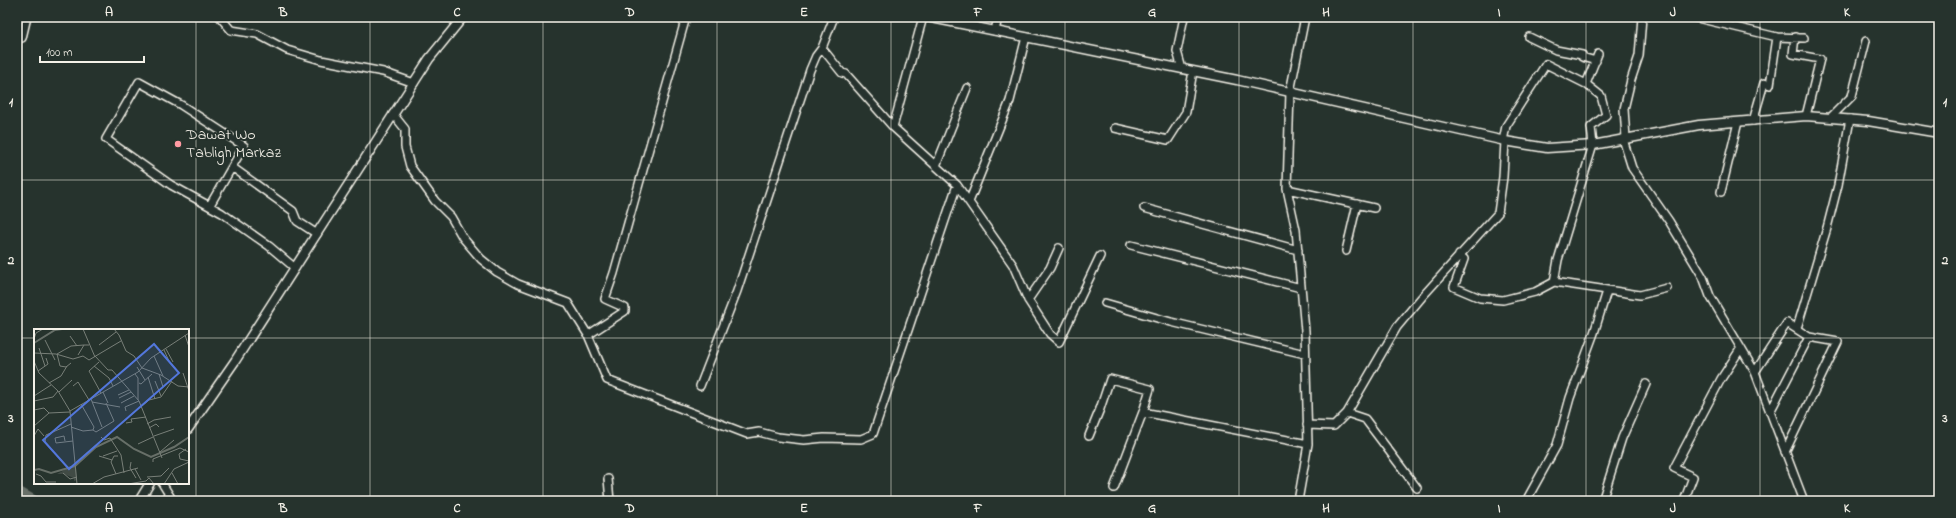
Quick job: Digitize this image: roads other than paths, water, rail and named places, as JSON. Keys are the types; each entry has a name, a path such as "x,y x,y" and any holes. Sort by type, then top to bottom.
{"main road":[{"path":"189,428 235,361 429,59 463,17"},
{"path":"927,17 1193,71 1504,141 1547,148 1593,145 1699,125 1806,116 1868,120 1939,133"},
{"path":"138,501 148,486"}],"street":[{"path":"17,36 22,38 27,17"},
{"path":"220,17 231,30 257,34 287,50 321,60 383,72 414,83"},
{"path":"588,335 625,311 625,308 622,305 605,299 614,273 686,17"},
{"path":"700,386 737,291 810,70 816,56 822,48 834,17"},
{"path":"893,127 923,17"},
{"path":"995,31 998,17"},
{"path":"1182,69 1177,51 1184,17"},
{"path":"1298,501 1308,444 1305,354 1296,230 1287,189 1290,92 1305,17"},
{"path":"1642,17 1638,56 1624,109 1625,138 1632,168 1669,221 1703,277 1710,296 1755,372 1804,501"},
{"path":"1694,17 1711,19 1777,37 1804,38"},
{"path":"970,202 1010,101 1026,37"},
{"path":"1529,37 1556,50 1597,57 1586,84"},
{"path":"1753,121 1764,84 1770,85 1777,37"},
{"path":"1795,37 1793,54 1820,58 1806,116"},
{"path":"1832,116 1852,96 1866,41"},
{"path":"822,48 842,73 846,74 893,127 957,185 1014,265 1028,300 1046,328 1059,342 1100,256"},
{"path":"1307,425 1334,426 1347,413 1397,327 1459,255 1498,213 1503,177 1506,126 1546,64 1586,84 1601,96 1606,115 1591,127 1593,145 1558,260 1554,282"},
{"path":"1115,128 1168,140 1186,112 1193,71"},
{"path":"210,205 244,146 180,105 140,82 106,140 171,185 210,205 269,246 295,268"},
{"path":"936,166 967,88"},
{"path":"394,114 405,129 406,147 410,166 435,201 451,217 463,238 481,259 497,272 518,284 568,303 588,335 607,380 747,434 759,432 778,437 804,440 824,438 861,439 873,434 957,185"},
{"path":"1797,328 1827,228 1850,119"},
{"path":"1721,192 1738,122"},
{"path":"232,167 294,212 297,221 317,234"},
{"path":"1287,189 1374,208"},
{"path":"1346,251 1357,204"},
{"path":"1144,208 1298,250"},
{"path":"1131,245 1301,288"},
{"path":"1028,300 1050,268 1059,248"},
{"path":"1459,255 1464,259 1454,287 1480,298 1503,300 1535,292 1554,282 1640,295 1667,288"},
{"path":"1526,501 1557,445 1570,398 1594,333 1607,291"},
{"path":"1105,303 1171,322 1305,354"},
{"path":"1755,372 1787,323 1809,337 1838,342 1785,452"},
{"path":"1770,412 1809,337"},
{"path":"1684,501 1693,477 1674,468 1722,379 1741,348"},
{"path":"1089,436 1110,379 1150,389 1143,412 1114,488"},
{"path":"1602,501 1622,438 1646,384"},
{"path":"1143,412 1308,444"},
{"path":"1347,413 1365,419 1417,488"},
{"path":"608,479 610,501"},
{"path":"163,484 173,501"}],"waterway":[{"path":"17,492 33,501"}],"place":[{"name":"Dawat Wo Tabligh Markaz","path":"178,144"}]}
